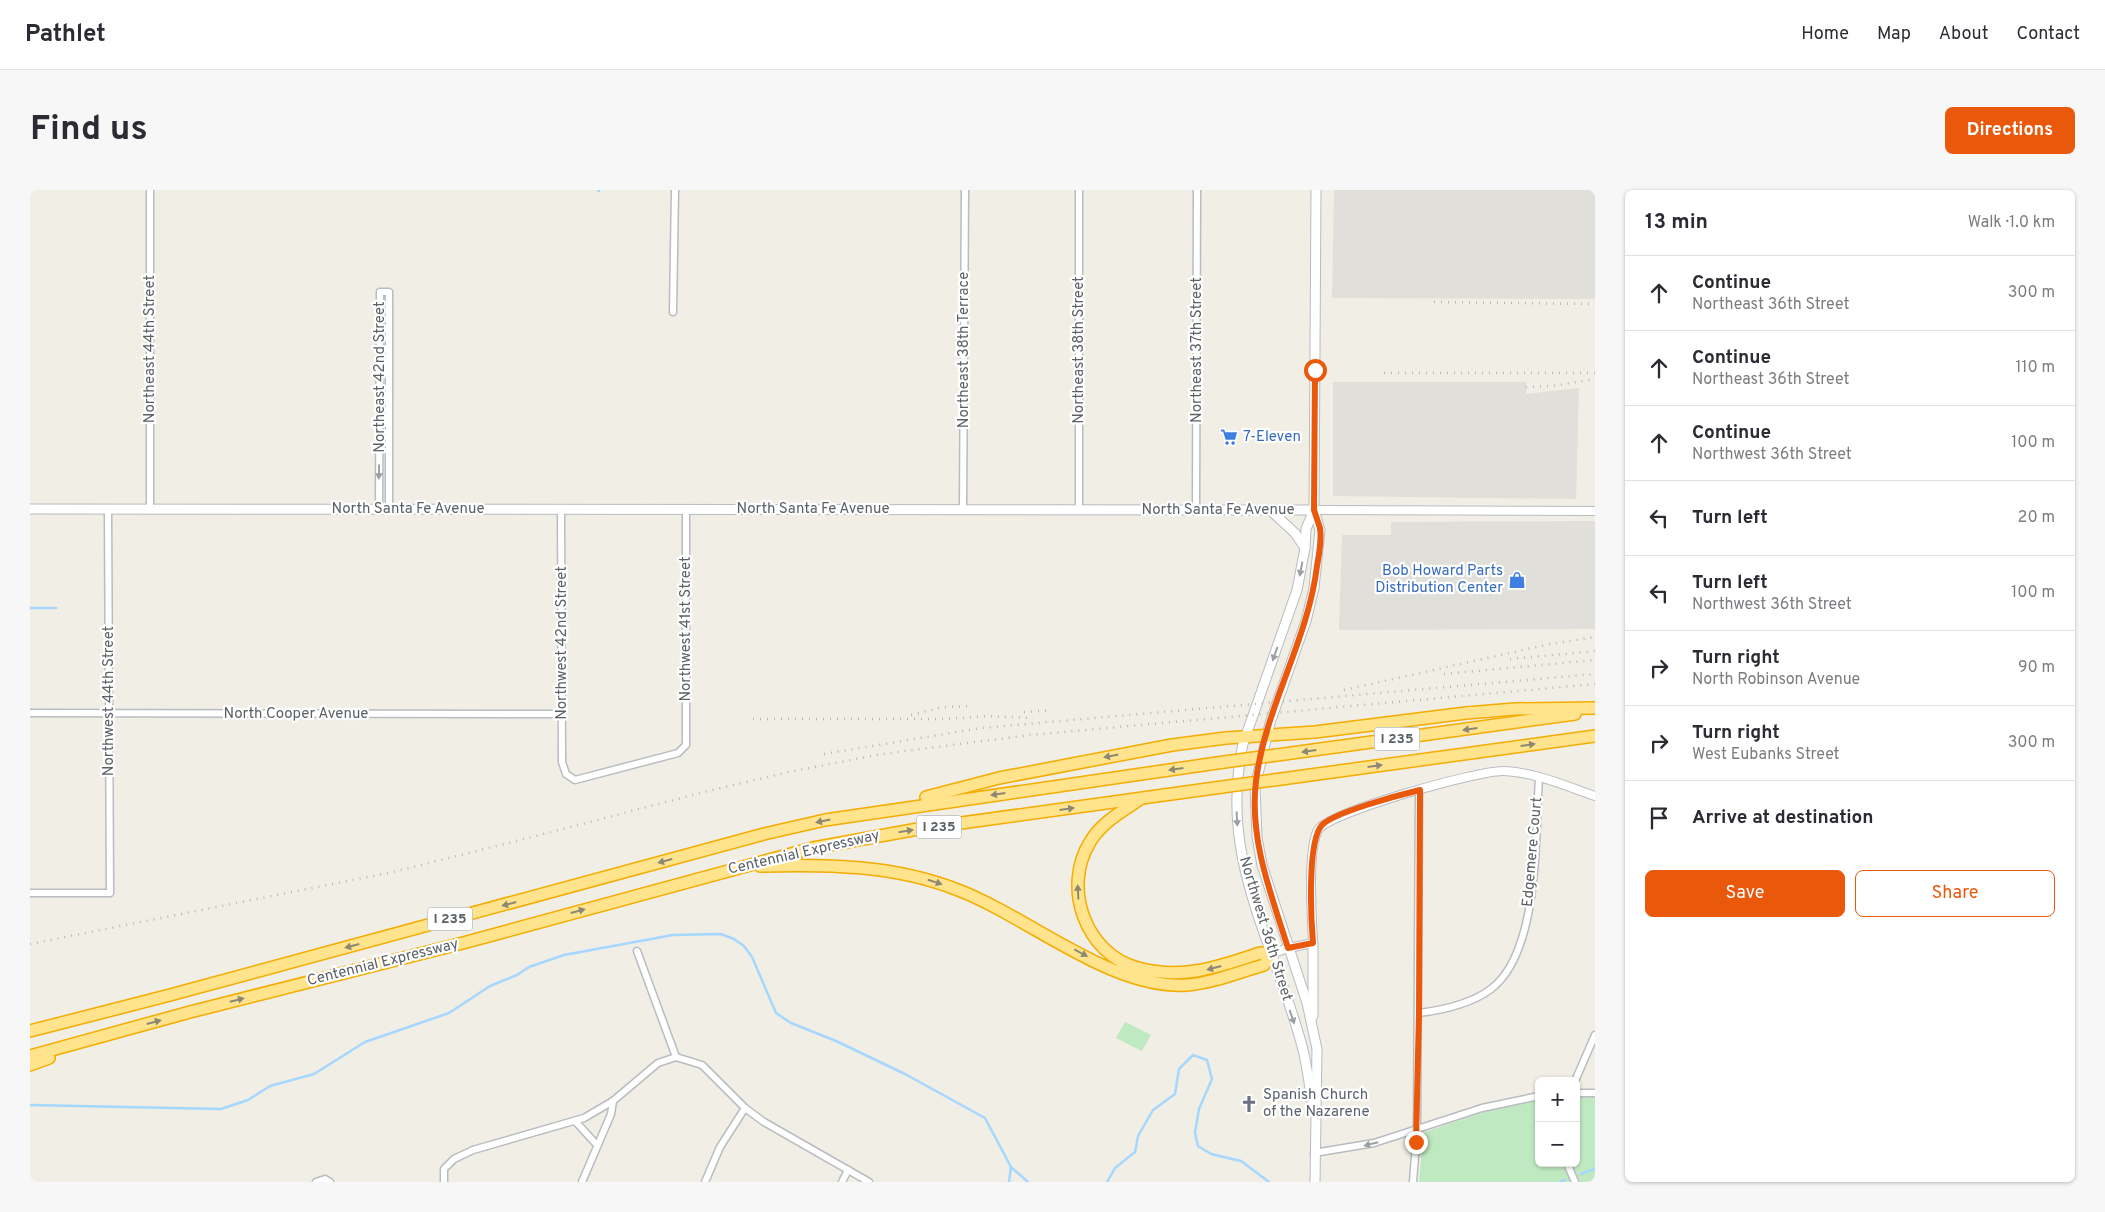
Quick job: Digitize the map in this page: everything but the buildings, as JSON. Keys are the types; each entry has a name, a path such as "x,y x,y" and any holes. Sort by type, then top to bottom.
{"highway":[{"path":"871,812 1027,773 1172,745 1245,736 1323,731 1466,712 1595,708"},
{"name":"Centennial Expressway","path":"30,1031 189,990 764,834 871,812 1595,712"},
{"name":"Centennial Expressway","path":"30,1056 463,943 813,848 862,838 1141,798 1595,736"},
{"path":"738,867 818,864 847,866 881,870 935,882 990,904 1110,968 1152,984 1185,985 1206,982 1264,965 1271,954 1260,953 1199,972 1166,973 1136,968 1101,946 1087,925 1080,906 1077,886 1080,863 1084,852 1097,831 1110,819 1141,798"},
{"path":"30,1065 119,1032"}],"main road":[{"path":"1267,735 1301,637 1314,588 1320,530 1314,510 1316,190"},
{"name":"North Santa Fe Avenue","path":"30,509 1314,510"},
{"path":"1270,510 1295,533 1305,548"},
{"name":"Northwest 36th Street","path":"1314,510 1306,529 1301,572 1291,608 1245,736 1240,758 1237,794 1238,841 1244,872 1301,1045 1314,1117"},
{"name":"Northwest 36th Street","path":"1267,735 1256,787 1257,837 1262,865 1313,1024 1318,1062 1314,1117 1315,1182"},
{"path":"1313,943 1313,1024"}],"street":[{"name":"Northeast 44th Street","path":"150,190 150,509"},
{"path":"673,312 676,190"},
{"name":"Northeast 38th Terrace","path":"963,510 965,190"},
{"name":"Northeast 38th Street","path":"1079,510 1080,190"},
{"name":"Northeast 37th Street","path":"1196,510 1198,190"},
{"name":"Northeast 42nd Street","path":"378,509 380,292 389,292 389,509"},
{"name":"Northwest 44th Street","path":"30,892 110,893 108,509"},
{"name":"Northwest 42nd Street","path":"561,509 563,768 567,776"},
{"name":"Northwest 41st Street","path":"567,776 575,780 585,778 678,753 684,748 687,738 686,509"},
{"name":"North Santa Fe Avenue","path":"1314,510 1595,511"},
{"name":"North Cooper Avenue","path":"30,713 562,714"},
{"path":"1271,954 1313,943 1312,858 1315,836 1321,826 1344,814 1420,790 1496,771 1514,772 1539,778 1595,796"},
{"name":"Edgemere Court","path":"1419,1013 1467,1002 1479,997 1498,982 1512,962 1524,931 1532,890 1539,778"},
{"path":"1413,1182 1417,1130 1420,790"},
{"path":"637,951 676,1057"},
{"path":"1577,1077 1595,1034"},
{"path":"444,1182 444,1169 454,1159 473,1150 576,1122 613,1101 658,1062 676,1057 702,1065 745,1108 764,1122 869,1182"},
{"path":"1580,1093 1595,1093"},
{"path":"1314,1153 1356,1147 1417,1130 1482,1108 1535,1097"},
{"path":"582,1182 611,1114 613,1101"},
{"path":"705,1182 720,1147 745,1108"},
{"path":"576,1122 597,1145"},
{"path":"1568,1167 1575,1182"},
{"path":"842,1182 848,1170"},
{"path":"316,1182 325,1180 330,1182"}],"shaded area":[{"path":"1334,190 1595,190 1595,299 1332,298"},
{"path":"1333,382 1526,382 1526,394 1579,388 1576,499 1333,496"},
{"name":"Bob Howard Parts Distribution Center","path":"1595,521 1595,629 1339,630 1342,535 1391,535 1391,522"}],"green space":[{"path":"1125,1022 1151,1035 1142,1051 1116,1038"},
{"path":"1580,1096 1595,1096 1595,1182 1419,1182 1423,1134 1425,1132 1490,1110 1535,1101 1535,1167 1580,1167"}],"waterway":[{"path":"30,608 56,608"},
{"path":"30,1105 221,1109 248,1100 270,1086 314,1074 365,1042 449,1013 490,986 517,975 529,967 564,955 673,935 721,934 734,939 744,946 752,957 776,1013 791,1023 836,1041 905,1074 985,1118 1011,1167 1028,1182"},
{"path":"1107,1182 1115,1168 1135,1152 1138,1136 1153,1110 1175,1094 1179,1069 1193,1055 1207,1060 1212,1079 1199,1109 1195,1133 1198,1146 1211,1154 1241,1161 1269,1182"},
{"path":"1009,1182 1011,1167"},
{"path":"1581,1174 1595,1169"},
{"path":"1560,1182 1565,1180"}],"railway":[{"path":"1434,302 1595,304"},
{"path":"1384,373 1595,373"},
{"path":"1526,387 1552,386 1595,379"},
{"path":"1344,690 1550,644 1595,637"},
{"path":"1510,659 1595,651"},
{"path":"1444,674 1595,660"},
{"path":"824,754 981,728 1595,674"},
{"path":"30,944 393,872 708,791 789,772 882,754 1030,735 1595,684"},
{"path":"911,715 943,707 973,706"},
{"path":"1024,712 1051,710"},
{"path":"753,719 943,719 989,716 1033,718"}],"place":[{"name":"7-Eleven","path":"1229,437"},
{"name":"Bob Howard Parts Distribution Center","path":"1517,580"},
{"name":"Spanish Church of the Nazarene","path":"1249,1104"}],"route":[{"path":"1315,370 1314,510 1320,530 1318,560 1306,621 1270,723 1256,779 1258,850 1288,948 1313,943 1312,858 1315,836 1321,826 1344,814 1420,790 1419,1013 1416,1142"}]}
